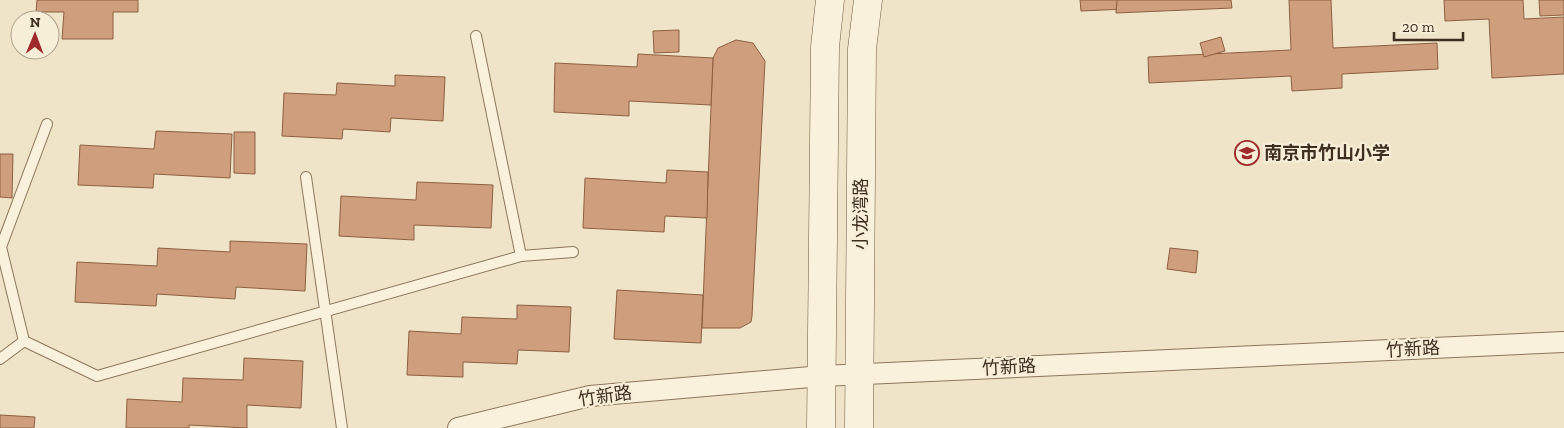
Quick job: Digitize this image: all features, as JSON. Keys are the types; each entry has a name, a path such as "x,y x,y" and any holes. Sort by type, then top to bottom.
{"main road":[{"path":"821,428 825,47 830,0"},
{"name":"小龙湾路","path":"859,428 862,49 868,0"}],"street":[{"name":"竹新路","path":"458,428 590,396 822,376 1564,342"}],"lane":[{"path":"476,36 521,256"},
{"path":"24,341 0,247 47,124"},
{"path":"306,177 342,428"},
{"path":"24,341 97,376 521,256 573,252"},
{"path":"0,359 24,341"}],"building":[{"path":"37,0 138,0 138,12 113,12 113,39 62,39 64,12 60,12 60,10 36,10"},
{"path":"1080,0 1195,0 1195,6 1081,11"},
{"path":"1117,0 1231,0 1232,8 1116,13"},
{"path":"1289,0 1331,0 1333,48 1437,43 1438,69 1342,74 1342,88 1292,91 1291,76 1149,83 1148,57 1291,50"},
{"path":"1444,0 1523,0 1524,19 1564,17 1564,74 1492,78 1489,19 1445,21"},
{"path":"1539,0 1564,0 1564,15 1540,16"},
{"path":"679,30 679,52 654,53 653,31"},
{"path":"1221,37 1225,51 1204,57 1200,43"},
{"path":"736,40 753,43 765,61 752,316 751,322 740,328 702,328 713,58 718,48"},
{"path":"638,54 713,58 711,105 629,101 629,116 554,112 555,63 637,67"},
{"path":"395,75 445,77 443,121 391,118 390,132 343,129 342,139 282,136 284,93 336,95 337,83 395,86"},
{"path":"156,131 232,134 230,178 154,174 153,188 78,185 80,145 154,149"},
{"path":"234,132 255,132 255,174 234,173"},
{"path":"0,154 13,154 12,198 0,197"},
{"path":"667,170 708,172 707,218 665,216 664,232 583,228 585,178 666,183"},
{"path":"417,182 493,185 491,228 414,225 414,240 339,236 341,196 416,200"},
{"path":"230,241 307,244 305,291 236,287 235,299 157,294 156,306 75,302 77,262 157,266 158,248 230,252"},
{"path":"1170,248 1198,251 1196,273 1167,269"},
{"path":"617,290 703,295 701,343 614,339"},
{"path":"517,305 571,307 569,352 518,350 517,364 463,362 463,377 407,375 409,331 461,334 462,317 517,319"},
{"path":"244,358 303,361 301,408 247,405 247,428 189,425 189,428 126,428 127,399 182,402 183,378 243,380"},
{"path":"0,415 35,417 34,428 0,428"}],"place":[{"name":"南京市竹山小学","path":"1247,153"}]}
